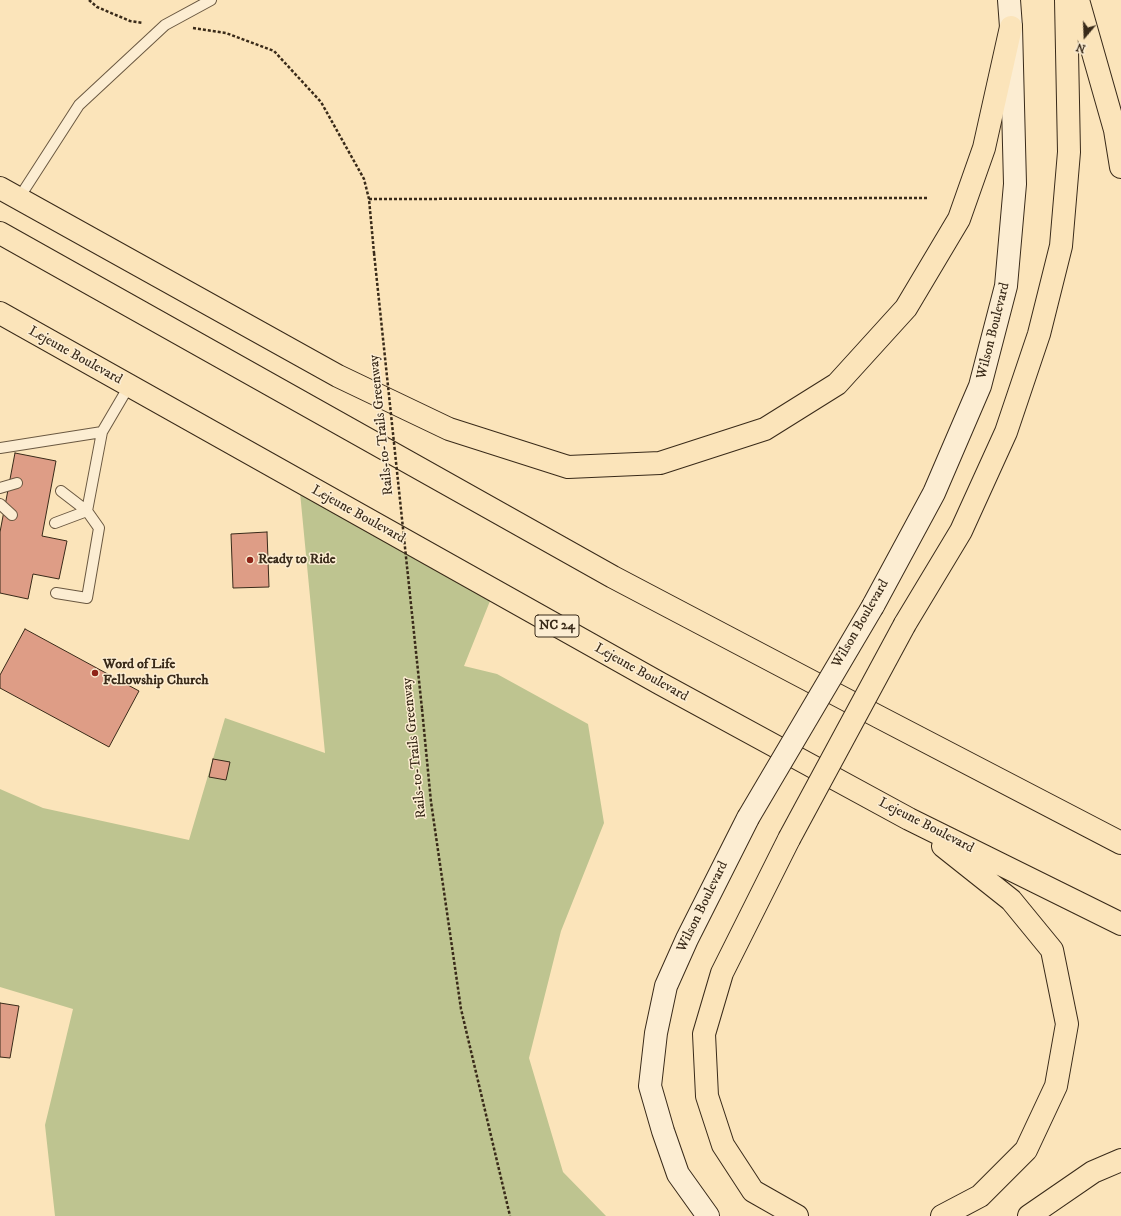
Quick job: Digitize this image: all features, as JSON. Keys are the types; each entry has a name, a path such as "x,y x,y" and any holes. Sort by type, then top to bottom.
{"highway":[{"path":"797,1216 753,1191 723,1145 707,1096 704,1034 722,973 789,839 905,624 961,531 1006,432 1040,334 1061,246 1069,152 1066,0"},
{"path":"1078,0 1115,130 1121,167"},
{"path":"9,193 338,376 449,429 568,467 660,463 765,429 837,384 906,308 959,219 984,148 1011,27"},
{"path":"0,233 613,577 1121,843"},
{"name":"Lejeune Boulevard","path":"0,314 661,684 909,818 1121,924"},
{"path":"909,818 1011,900 1052,950 1067,1024 1056,1086 1026,1150 980,1196 942,1216"},
{"path":"1028,1216 1093,1172 1121,1160"}],"main road":[{"name":"Wilson Boulevard","path":"708,1216 678,1174 663,1131 650,1086 656,1033 666,986 687,939 748,818 873,606 934,493 980,386 1006,286 1015,184 1009,0"}],"lane":[{"path":"9,193 79,105 166,25 211,0"},
{"path":"87,511 102,432 129,386"},
{"path":"0,448 102,432"},
{"path":"0,488 17,483"},
{"path":"56,593 87,598 99,528 87,511 61,491"},
{"path":"0,504 12,515"},
{"path":"55,523 87,511"}],"path":[{"name":"Rails-to-Trails Greenway","path":"89,0 97,7 130,22 226,32 274,51 321,102 364,179 369,199 431,802 461,1009 510,1216"},
{"path":"369,199 927,198"}],"green space":[{"path":"299,482 494,591 464,666 497,674 588,724 604,823 561,931 529,1058 563,1172 606,1216 55,1216 45,1125 73,1009 0,987 0,789 43,808 189,840 225,718 325,753"}],"building":[{"path":"15,453 56,461 42,536 67,541 59,579 33,574 28,599 0,593 0,532"},
{"name":"Ready to Ride","path":"267,532 269,587 233,588 231,534"},
{"path":"25,629 139,691 109,747 0,688 0,675"},
{"path":"213,759 230,762 226,780 209,777"},
{"path":"0,1003 19,1006 10,1058 0,1057"}],"place":[{"name":"Ready to Ride","path":"250,560"},
{"name":"Word of Life Fellowship Church","path":"95,673"}]}
